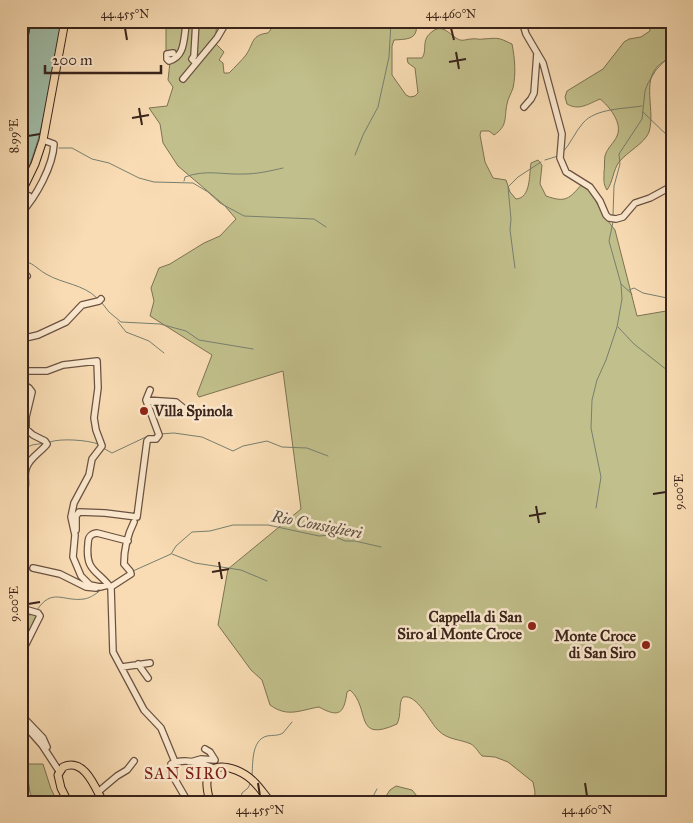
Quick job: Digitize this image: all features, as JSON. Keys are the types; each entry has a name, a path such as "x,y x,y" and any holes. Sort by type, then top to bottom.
{"main road":[{"path":"21,54 27,21"},
{"path":"21,193 35,164 43,140 65,21"},
{"path":"70,801 59,783 59,771 69,764 84,770 103,802"},
{"path":"210,802 207,781 210,773 215,768 221,767 231,768 252,781 271,802"}],"street":[{"path":"173,53 167,54 167,59 174,59 183,49 187,21"},
{"path":"196,21 194,56 192,59 196,63"},
{"path":"183,80 214,41 226,21"},
{"path":"522,21 526,34 543,63 562,134 561,163 566,172 590,186 613,218 623,217 635,203 650,198 672,186"},
{"path":"524,107 532,99 534,93 537,53"},
{"path":"21,213 47,169 54,145 43,140"},
{"path":"35,164 47,169"},
{"path":"21,282 27,276"},
{"path":"21,339 38,335 66,322 82,304 100,300"},
{"path":"21,370 47,370 63,364 97,361 98,388 94,418 101,446 92,459 89,475 74,503 71,517 74,535 74,557 78,571 88,583 100,586"},
{"path":"21,383 32,392 26,417 26,429 33,436 47,443 31,459 26,468 26,486 21,497"},
{"path":"33,568 60,574 93,589 109,585 130,575 124,562 128,541 136,519 146,441 150,438 156,439 158,434 146,400 150,390"},
{"path":"146,400 176,402 187,411"},
{"path":"109,585 93,583 86,579 82,573 76,554 77,515 83,512 104,513 136,519"},
{"path":"128,541 93,533 89,536 87,556 94,571 109,585 112,649 130,687 144,710 161,728 175,762"},
{"path":"21,608 35,612 40,617 21,654"},
{"path":"122,668 150,663"},
{"path":"138,664 148,678"},
{"path":"21,714 43,738 47,745 47,752"},
{"path":"21,721 47,752 59,771"},
{"path":"188,802 170,771 170,766 175,762 202,759 215,760 210,752 204,749"},
{"path":"98,792 117,776 128,770 134,761"},
{"path":"192,761 215,768"},
{"path":"70,801 80,799 83,802"}],"shaded area":[{"path":"31,21 62,21 42,126 21,186 21,74"},
{"path":"185,21 218,21 215,43 224,52 219,60 223,63 224,73 229,73 246,55 254,40 268,33 277,21 416,21 416,32 414,35 408,39 394,40 392,46 392,75 406,95 410,97 418,93 415,68 408,63 407,58 422,58 425,41 433,31 441,29 461,40 495,38 512,44 515,77 507,102 505,121 502,128 494,135 489,131 481,131 480,135 485,162 493,178 506,180 510,192 516,199 521,198 527,190 531,163 538,160 542,165 540,184 546,196 558,199 567,198 582,184 592,194 604,216 615,230 637,316 672,310 672,802 534,802 533,782 508,762 495,757 482,756 471,744 443,734 435,727 418,704 408,697 403,697 402,699 397,724 374,730 368,727 356,697 350,690 347,692 342,709 336,713 319,707 294,712 276,709 270,705 262,680 251,670 218,625 228,569 301,509 283,371 199,397 197,394 212,355 150,316 154,301 151,288 159,268 170,264 204,243 220,236 236,219 225,206 178,166 163,143 160,124 149,108 167,106 173,87 168,80 170,62 166,52 166,26 169,24 170,27 176,22 184,23"},
{"path":"649,21 672,21 672,58 661,64 654,71 651,80 651,122 649,132 644,140 619,162 607,190 604,181 605,158 607,150 617,136 617,120 611,110 600,99 584,106 576,107 567,104 565,97 567,91 603,69 624,42 641,37 650,31"},
{"path":"34,614 36,616 21,650 21,617"},
{"path":"26,764 43,764 57,801 63,798 64,802 35,802 30,793"},
{"path":"396,786 412,790 422,802 382,802 390,790"}],"waterway":[{"path":"355,155 378,107 389,57 391,21"},
{"path":"613,215 614,186 620,164 619,154 642,119 645,91 648,83 656,70 672,53"},
{"path":"666,60 672,73"},
{"path":"563,152 580,126 595,114 642,106"},
{"path":"643,112 672,140"},
{"path":"59,148 72,148 92,159 109,163 139,178 154,182 193,183 208,192 220,203 244,216 314,219 326,227"},
{"path":"545,160 558,156"},
{"path":"515,268 510,230 511,219 508,187 518,177 541,162"},
{"path":"184,181 185,177 200,173 249,174 283,168"},
{"path":"613,222 609,241 621,284 632,294"},
{"path":"21,261 31,264 52,277 86,290 97,298"},
{"path":"596,508 601,477 591,428 592,400 597,380 617,327 622,299 621,284"},
{"path":"629,290 634,288 643,293 672,299"},
{"path":"102,303 121,322 160,324 186,331 199,340 253,349"},
{"path":"118,322 126,332 149,341 164,353"},
{"path":"618,327 634,344 672,374"},
{"path":"160,434 174,433 202,437 233,451 243,446 267,441 282,447 307,448 328,456"},
{"path":"103,448 112,453 148,436 156,435"},
{"path":"50,442 74,440 98,444"},
{"path":"21,450 32,445 45,443"},
{"name":"Rio Consiglieri","path":"133,571 171,554 176,546 192,532 210,531 233,525 268,525 319,536 331,535 345,541 355,541 381,547"},
{"path":"172,554 195,563 241,570 267,581"},
{"name":"Rio Consiglieri","path":"37,610 42,603 53,597 84,599 102,589"},
{"name":"Rio Consiglieri","path":"21,617 31,613"},
{"path":"252,776 255,747 258,742 267,736 283,733 292,722"},
{"path":"240,802 242,793 250,784"},
{"path":"370,802 377,789"}],"place":[{"name":"Villa Spinola","path":"144,411"},
{"name":"Cappella di San Siro al Monte Croce","path":"532,626"},
{"name":"Monte Croce di San Siro","path":"646,645"}],"district":[{"name":"SAN SIRO","path":"186,773"}]}
